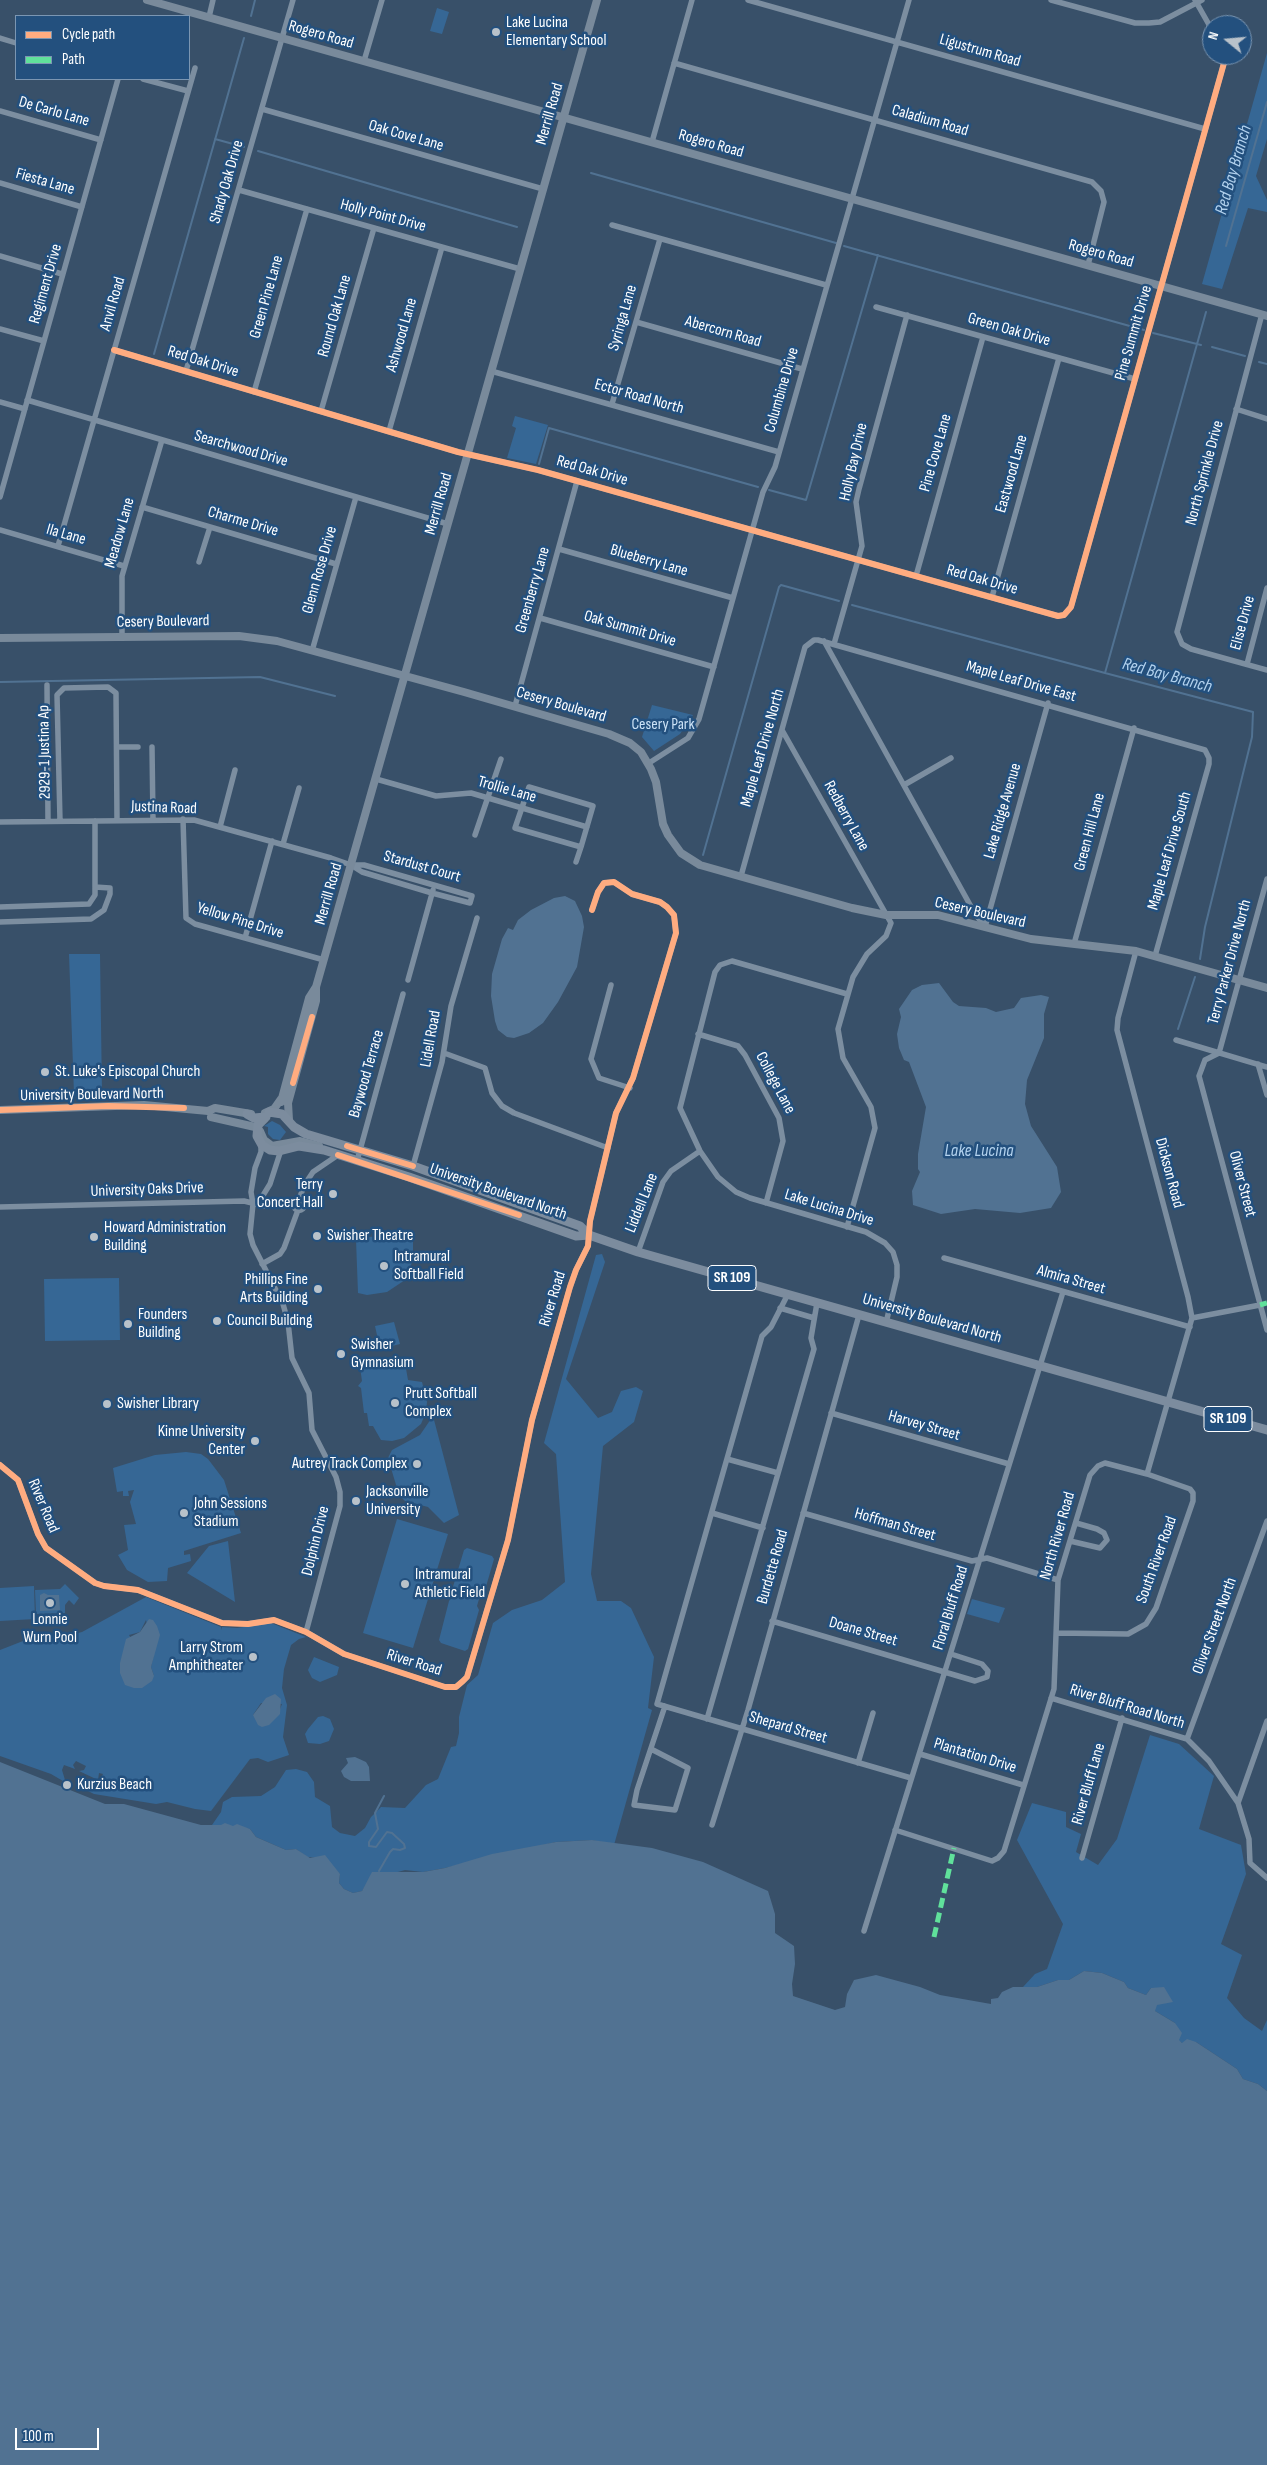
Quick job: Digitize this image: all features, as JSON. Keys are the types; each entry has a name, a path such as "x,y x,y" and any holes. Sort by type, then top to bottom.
{"main road":[{"name":"Rogero Road","path":"147,0 1265,315"},
{"name":"Merrill Road","path":"271,1114 281,1099 309,998 316,987 324,960 597,0"},
{"name":"Cesery Boulevard","path":"0,638 239,636 277,641 515,706 623,739 641,752 649,763 656,782 663,824 673,844 690,860 700,866 852,908 886,915 938,915 1031,939 1136,951 1267,988"},
{"name":"Merrill Road","path":"291,1125 288,1103 316,1001 316,987"},
{"name":"University Boulevard North","path":"0,1110 144,1105 210,1114 215,1108 247,1114"},
{"name":"SR 109","path":"210,1114 231,1120 268,1144 283,1146"},
{"name":"SR 109","path":"247,1114 254,1118 271,1114 291,1125"},
{"path":"258,1136 271,1114"},
{"name":"University Boulevard North","path":"291,1125 306,1134 413,1166 580,1226 589,1235"},
{"path":"283,1146 291,1125"},
{"name":"University Boulevard North","path":"258,1136 268,1149 283,1146 299,1146 324,1150 576,1236 589,1235 638,1252 1267,1430"},
{"path":"492,1206 496,1196"}],"street":[{"path":"208,17 213,0"},
{"name":"Shady Oak Drive","path":"186,371 293,0"},
{"path":"364,61 382,0"},
{"path":"652,142 692,0"},
{"name":"Ligustrum Road","path":"748,0 1205,129"},
{"name":"Columbine Drive","path":"649,763 679,746 694,730 714,667 763,492 775,467 909,0"},
{"path":"1051,0 1134,23 1160,22 1198,1 1205,15"},
{"path":"0,38 15,43"},
{"name":"Caladium Road","path":"674,63 1092,182 1101,191 1104,202 1088,264"},
{"name":"Pine Summit Drive","path":"1064,616 1071,607 1223,65"},
{"name":"Anvil Road","path":"58,546 195,68"},
{"name":"Regiment Drive","path":"0,496 3,475 25,409 118,80"},
{"path":"147,80 188,91"},
{"name":"Oak Cove Lane","path":"262,109 543,189"},
{"name":"De Carlo Lane","path":"0,111 101,140"},
{"name":"Fiesta Lane","path":"0,183 82,206"},
{"name":"Holly Point Drive","path":"239,190 520,269"},
{"name":"Green Pine Lane","path":"254,392 307,210"},
{"path":"612,225 826,285"},
{"name":"Round Oak Lane","path":"321,411 374,228"},
{"name":"Syringa Lane","path":"612,404 660,239"},
{"name":"Ashwood Lane","path":"389,431 442,247"},
{"path":"0,256 62,274"},
{"name":"Green Oak Drive","path":"876,307 1135,379"},
{"name":"North Sprinkle Drive","path":"1246,664 1191,649 1182,644 1179,639 1178,626 1236,409 1265,315"},
{"name":"Holly Bay Drive","path":"834,644 862,546 856,502 907,316"},
{"name":"Abercorn Road","path":"636,322 802,369"},
{"path":"0,329 44,341"},
{"name":"Pine Cove Lane","path":"916,576 983,337"},
{"name":"Red Oak Drive","path":"114,350 468,454 577,481 1064,616"},
{"name":"Eastwood Lane","path":"992,597 1059,358"},
{"name":"Ector Road North","path":"491,370 779,452"},
{"name":"Searchwood Drive","path":"27,400 448,524"},
{"path":"0,402 25,409"},
{"path":"1236,409 1267,419"},
{"name":"Meadow Lane","path":"122,636 120,589 124,566 162,440"},
{"name":"Greenberry Lane","path":"515,706 577,481"},
{"name":"Glenn Rose Drive","path":"312,650 356,497"},
{"name":"Charme Drive","path":"142,507 336,564"},
{"path":"199,562 210,527"},
{"name":"Ila Lane","path":"0,530 124,566"},
{"name":"Blueberry Lane","path":"559,550 733,598"},
{"name":"Elise Drive","path":"1246,664 1267,588"},
{"name":"Oak Summit Drive","path":"540,618 714,667"},
{"name":"Maple Leaf Drive North","path":"741,876 805,647 814,640 824,641"},
{"path":"824,641 974,912 985,927"},
{"name":"Maple Leaf Drive East","path":"824,641 1134,728 1200,748 1208,754"},
{"path":"1246,664 1267,670"},
{"path":"48,685 48,821"},
{"name":"2929-1 Justina Ap","path":"60,821 57,695 59,690 64,688 113,688 116,693 117,820"},
{"name":"Lake Ridge Avenue","path":"985,927 1048,704"},
{"name":"Green Hill Lane","path":"1074,944 1134,728"},
{"name":"Redberry Lane","path":"782,730 886,915"},
{"path":"117,747 138,747"},
{"path":"152,747 153,820"},
{"name":"Maple Leaf Drive South","path":"1155,956 1209,764 1208,754"},
{"path":"904,785 951,758"},
{"path":"475,835 501,759"},
{"path":"220,827 235,770"},
{"name":"Trollie Lane","path":"376,779 436,796 462,792 586,827"},
{"path":"283,844 299,788"},
{"path":"576,862 581,847 586,827 593,806 529,788 515,828 581,847"},
{"name":"Justina Road","path":"0,822 183,819 283,844 351,865"},
{"name":"Yellow Pine Drive","path":"183,819 186,918 195,924 324,960"},
{"path":"0,907 83,906 94,900 95,821"},
{"path":"245,938 272,841"},
{"name":"Stardust Court","path":"351,865 364,865 472,896 470,903 362,872 351,865"},
{"name":"Terry Parker Drive North","path":"1219,1053 1267,879"},
{"name":"River Road","path":"0,1465 18,1480 38,1534 46,1548 95,1583 104,1586 138,1590 222,1623 248,1624 270,1620 306,1632 340,1652 409,1677 451,1688 465,1679 508,1540 532,1420 572,1282 588,1246 590,1221 616,1113 630,1088 676,933 674,915 660,902 632,894 614,882 604,884 598,892 592,910"},
{"path":"408,980 434,884"},
{"path":"0,922 91,919 104,910 110,894 110,888 95,887"},
{"path":"1260,906 1267,908"},
{"path":"847,1227 875,1128 871,1107 843,1058 839,1044 838,1029 847,994 860,963 890,931 891,923 886,915"},
{"name":"Lidell Road","path":"413,1166 444,1053 451,1006 477,918"},
{"name":"Dickson Road","path":"1136,951 1118,1018 1117,1030 1192,1318 1147,1474"},
{"name":"Lake Lucina Drive","path":"847,994 732,961 720,965 715,972 680,1108 700,1151 726,1185 750,1198 876,1237 892,1252 897,1265 898,1277 886,1323"},
{"path":"611,985 590,1059 599,1078 630,1088"},
{"name":"Baywood Terrace","path":"357,1161 404,994"},
{"name":"College Lane","path":"698,1034 738,1046 745,1055 779,1118 783,1141 766,1203"},
{"path":"1176,1040 1267,1067"},
{"path":"444,1053 485,1068 492,1093 508,1110 608,1148"},
{"name":"Oliver Street","path":"1219,1053 1205,1060 1199,1076 1267,1330"},
{"path":"1258,1064 1267,1096"},
{"name":"Dolphin Drive","path":"258,1136 262,1152 255,1168 251,1187 253,1204 250,1234 262,1264 286,1312 292,1358 309,1393 312,1430 336,1477 340,1492 340,1506 306,1632"},
{"path":"253,1204 262,1197 270,1184 283,1146"},
{"name":"Liddell Lane","path":"638,1252 663,1182 671,1171 700,1151"},
{"path":"262,1264 280,1254 284,1248 304,1184 313,1172 338,1154"},
{"path":"296,1207 303,1209 305,1204 299,1199"},
{"name":"University Oaks Drive","path":"0,1207 244,1201 264,1206 296,1207"},
{"name":"Almira Street","path":"944,1258 1190,1327"},
{"name":"Floral Bluff Road","path":"864,1931 1063,1292"},
{"path":"763,1528 712,1513 762,1336 771,1327 788,1294"},
{"path":"707,1719 814,1350 811,1338 817,1303"},
{"path":"1192,1318 1260,1305"},
{"path":"780,1308 814,1318"},
{"name":"Burdette Road","path":"712,1825 859,1315"},
{"name":"Harvey Street","path":"831,1413 1009,1464"},
{"path":"727,1459 778,1474"},
{"name":"North River Road","path":"1051,1698 1054,1688 1058,1580 1090,1475 1098,1466 1105,1463 1147,1474"},
{"name":"South River Road","path":"1057,1633 1128,1634 1146,1624 1152,1616 1193,1501 1193,1493 1186,1486 1147,1474"},
{"name":"Shepard Street","path":"712,1513 656,1704 911,1778"},
{"name":"Hoffman Street","path":"803,1513 972,1561 987,1558 1058,1580"},
{"name":"Oliver Street North","path":"1187,1740 1267,1521"},
{"path":"1070,1541 1100,1548 1107,1540 1104,1533 1097,1529 1076,1523"},
{"name":"Doane Street","path":"772,1620 975,1681 984,1680 988,1674 982,1664 951,1654"},
{"name":"River Bluff Road North","path":"895,1830 992,1861 998,1858 1004,1851 1023,1784 1051,1698 1122,1718 1187,1740 1209,1761 1238,1803 1249,1840 1250,1863 1267,1878"},
{"path":"651,1749 688,1768 675,1810 634,1805 651,1749 665,1706"},
{"path":"858,1763 873,1713"},
{"name":"River Bluff Lane","path":"1082,1858 1122,1718"},
{"path":"1238,1803 1267,1721"},
{"name":"Plantation Drive","path":"920,1754 1023,1784"}],"green space":[{"path":"437,8 449,12 442,34 430,31"},
{"path":"1267,53 1267,139 1256,176 1267,200 1267,212 1248,208 1222,289 1202,284"},
{"path":"515,416 548,425 536,464 507,458 516,428 512,426"},
{"name":"Cesery Park","path":"652,705 693,715 680,734 654,751 642,737"},
{"path":"69,954 100,954 102,1093 74,1094"},
{"path":"272,1121 280,1125 286,1132 280,1140 273,1139 268,1134 268,1127 264,1126"},
{"name":"Intramural Softball Field","path":"413,1236 413,1260 405,1280 387,1292 367,1295 358,1293 356,1240 358,1237"},
{"path":"602,1254 605,1262 566,1379 598,1418 612,1412 621,1391 636,1387 643,1391 634,1422 603,1446 591,1574 597,1601 621,1601 631,1608 654,1657 648,1708 652,1710 614,1845 592,1840 556,1842 445,1868 423,1872 405,1870 369,1880 362,1891 353,1893 344,1889 339,1883 340,1874 319,1858 307,1857 296,1849 286,1850 256,1837 250,1829 212,1825 221,1812 223,1802 232,1797 261,1796 275,1787 286,1770 296,1769 307,1772 314,1782 315,1797 330,1806 332,1827 340,1833 355,1836 365,1828 371,1817 381,1807 405,1808 426,1785 438,1779 451,1747 456,1746 459,1733 459,1717 467,1685 478,1675 493,1623 512,1610 542,1600 565,1582 556,1454 544,1443 596,1255"},
{"path":"119,1278 120,1340 45,1341 44,1279"},
{"path":"394,1322 400,1344 380,1349 375,1326"},
{"name":"Prutt Softball Complex","path":"405,1363 408,1380 422,1382 427,1402 426,1412 421,1424 404,1438 392,1441 381,1440 373,1426 369,1426 367,1413 364,1413 361,1388 358,1386 362,1381 360,1367 368,1365 375,1368"},
{"name":"Autrey Track Complex","path":"433,1416 459,1515 444,1523 428,1507 405,1501 399,1495 388,1458 392,1450 420,1435"},
{"name":"John Sessions Stadium","path":"186,1452 201,1454 208,1459 224,1480 241,1533 184,1551 184,1555 190,1554 191,1561 168,1568 167,1581 148,1582 127,1570 118,1555 128,1550 124,1525 136,1524 130,1502 134,1490 128,1491 129,1496 123,1496 123,1491 117,1492 113,1468 155,1455"},
{"name":"Intramural Athletic Field","path":"397,1519 448,1534 413,1648 363,1633"},
{"path":"228,1541 235,1602 187,1573 209,1546"},
{"path":"467,1548 492,1556 494,1559 483,1597 479,1599 477,1606 479,1610 468,1649 465,1651 441,1643 439,1640 449,1601 455,1593 452,1590 464,1550"},
{"path":"65,1584 79,1598 74,1605 69,1600 65,1605 65,1613 36,1614 35,1590 60,1589"},
{"path":"34,1586 35,1619 0,1621 0,1588"},
{"path":"146,1597 221,1627 221,1630 222,1627 237,1628 271,1623 306,1637 299,1639 291,1645 284,1669 282,1688 287,1705 283,1737 289,1755 268,1762 258,1758 250,1759 211,1811 167,1802 156,1804 94,1794 78,1786 76,1782 82,1783 84,1778 98,1783 109,1784 109,1782 100,1780 103,1774 99,1773 98,1780 79,1771 84,1770 86,1766 76,1761 73,1765 75,1769 64,1765 62,1770 65,1780 63,1781 51,1774 0,1756 0,1650 23,1641 62,1637 82,1632","holes":["146,1620 154,1654 151,1667 154,1676 129,1635 140,1632","261,1703 282,1704 280,1709 253,1715"]},
{"path":"972,1599 1005,1608 999,1623 967,1614"},
{"path":"314,1657 339,1667 337,1675 320,1682 312,1678 308,1670"},
{"path":"323,1716 330,1719 334,1729 329,1741 320,1744 308,1743 305,1734 318,1717"},
{"path":"1150,1735 1179,1744 1214,1776 1199,1829 1241,1845 1246,1874 1221,1944 1242,1955 1227,1998 1244,2018 1262,2031 1267,2020 1267,2091 1258,2084 1243,2079 1237,2069 1196,2042 1182,2043 1178,2040 1175,2023 1155,2011 1156,1988 1151,1988 1146,1995 1128,1988 1124,1982 1102,1973 1084,1971 1069,1980 1058,1980 1037,1987 1023,1987 1035,1974 1047,1969 1063,1924 1017,1840 1032,1803 1066,1812 1066,1827 1081,1834 1076,1852 1098,1865 1117,1839"}],"water":[{"path":"565,896 575,901 582,916 584,927 577,967 558,1002 543,1023 529,1033 514,1038 507,1037 498,1030 491,996 492,974 502,939 508,928 513,930 518,920 531,910 554,898"},
{"name":"Lake Lucina","path":"939,983 953,1002 959,1006 986,1008 996,1012 1014,1008 1021,998 1041,995 1049,997 1044,1014 1044,1038 1027,1080 1025,1104 1031,1126 1057,1167 1061,1192 1051,1208 1020,1213 975,1209 941,1214 913,1205 912,1191 920,1172 918,1169 918,1154 926,1107 909,1062 904,1060 899,1048 897,1034 901,1017 899,1009 912,990 922,985"},
{"name":"Lonnie Wurn Pool","path":"44,1593 59,1595 60,1610 40,1611 40,1595"},
{"path":"149,1619 153,1620 160,1635 151,1667 154,1676 152,1681 142,1688 134,1688 125,1685 120,1673 120,1663 126,1639 140,1632"},
{"path":"275,1694 281,1699 280,1714 269,1725 262,1727 258,1725 253,1715 266,1698"},
{"path":"355,1757 366,1762 369,1767 370,1781 351,1781 344,1777 341,1771 348,1763 346,1758"},
{"path":"0,1762 105,1804 124,1804 201,1825 221,1825 225,1823 233,1826 237,1824 250,1829 256,1837 286,1850 296,1849 310,1858 325,1855 340,1874 339,1883 344,1889 353,1893 362,1891 372,1872 423,1872 445,1868 492,1854 556,1842 592,1840 652,1848 703,1862 768,1891 775,1914 775,1933 794,1946 793,1996 835,2010 845,2007 847,1994 854,1980 876,1975 920,1987 940,1995 991,2004 991,1999 998,1998 1002,1992 1013,1987 1037,1987 1058,1980 1069,1980 1084,1971 1102,1973 1124,1982 1128,1988 1146,1995 1151,1988 1164,1987 1173,2002 1157,2005 1155,2011 1175,2023 1182,2033 1179,2040 1182,2043 1187,2039 1196,2042 1237,2069 1243,2079 1258,2084 1267,2091 1267,2465 0,2465"}],"waterway":[{"path":"251,16 255,0"},
{"path":"154,354 244,38"},
{"name":"Red Bay Branch","path":"1226,246 1267,102"},
{"path":"215,139 244,147"},
{"path":"258,151 517,227"},
{"path":"591,173 836,243"},
{"path":"844,246 1144,330"},
{"path":"769,490 806,500 878,255"},
{"name":"Red Bay Branch","path":"1200,959 1205,927 1252,737 1253,712 1105,673 1206,312"},
{"path":"1153,333 1201,345"},
{"path":"1212,347 1245,356"},
{"path":"1259,362 1267,364"},
{"path":"539,464 549,428 758,487"},
{"path":"703,855 779,587 781,585 839,601"},
{"path":"852,605 1105,673"},
{"path":"0,682 260,677 335,696"},
{"path":"1178,1029 1195,977"},
{"path":"379,1871 393,1849 400,1850 405,1848 404,1844 392,1833 387,1832 376,1847 369,1846 369,1842 378,1829 375,1813 384,1796"}],"marked path":[{"path":"1260,1305 1267,1303"},
{"path":"934,1937 954,1848"}],"cycle path":[{"path":"114,350 458,452 538,470 1058,616 1064,615 1071,607 1223,65"},
{"path":"0,1465 18,1480 38,1534 46,1548 95,1583 104,1586 138,1590 222,1623 248,1624 274,1620 306,1632 344,1654 445,1687 456,1687 463,1681 467,1677 508,1540 532,1420 570,1287 588,1246 590,1221 616,1113 633,1078 676,933 674,915 667,907 660,902 632,894 614,882 604,883 598,892 592,910"},
{"path":"293,1083 312,1017"},
{"path":"0,1110 108,1106 184,1108"},
{"path":"347,1146 413,1166"},
{"path":"338,1155 519,1215"}],"place":[{"name":"Lake Lucina Elementary School","path":"496,32"},
{"name":"St. Luke's Episcopal Church","path":"45,1072"},
{"name":"Terry Concert Hall","path":"333,1194"},
{"name":"Swisher Theatre","path":"317,1236"},
{"name":"Howard Administration Building","path":"94,1237"},
{"name":"Intramural Softball Field","path":"384,1266"},
{"name":"Phillips Fine Arts Building","path":"318,1289"},
{"name":"Council Building","path":"217,1321"},
{"name":"Founders Building","path":"128,1324"},
{"name":"Swisher Gymnasium","path":"341,1354"},
{"name":"Prutt Softball Complex","path":"395,1403"},
{"name":"Swisher Library","path":"107,1404"},
{"name":"Kinne University Center","path":"255,1441"},
{"name":"Autrey Track Complex","path":"417,1464"},
{"name":"Jacksonville University","path":"356,1501"},
{"name":"John Sessions Stadium","path":"184,1513"},
{"name":"Intramural Athletic Field","path":"405,1584"},
{"name":"Lonnie Wurn Pool","path":"50,1603"},
{"name":"Larry Strom Amphitheater","path":"253,1657"},
{"name":"Kurzius Beach","path":"67,1785"}]}
